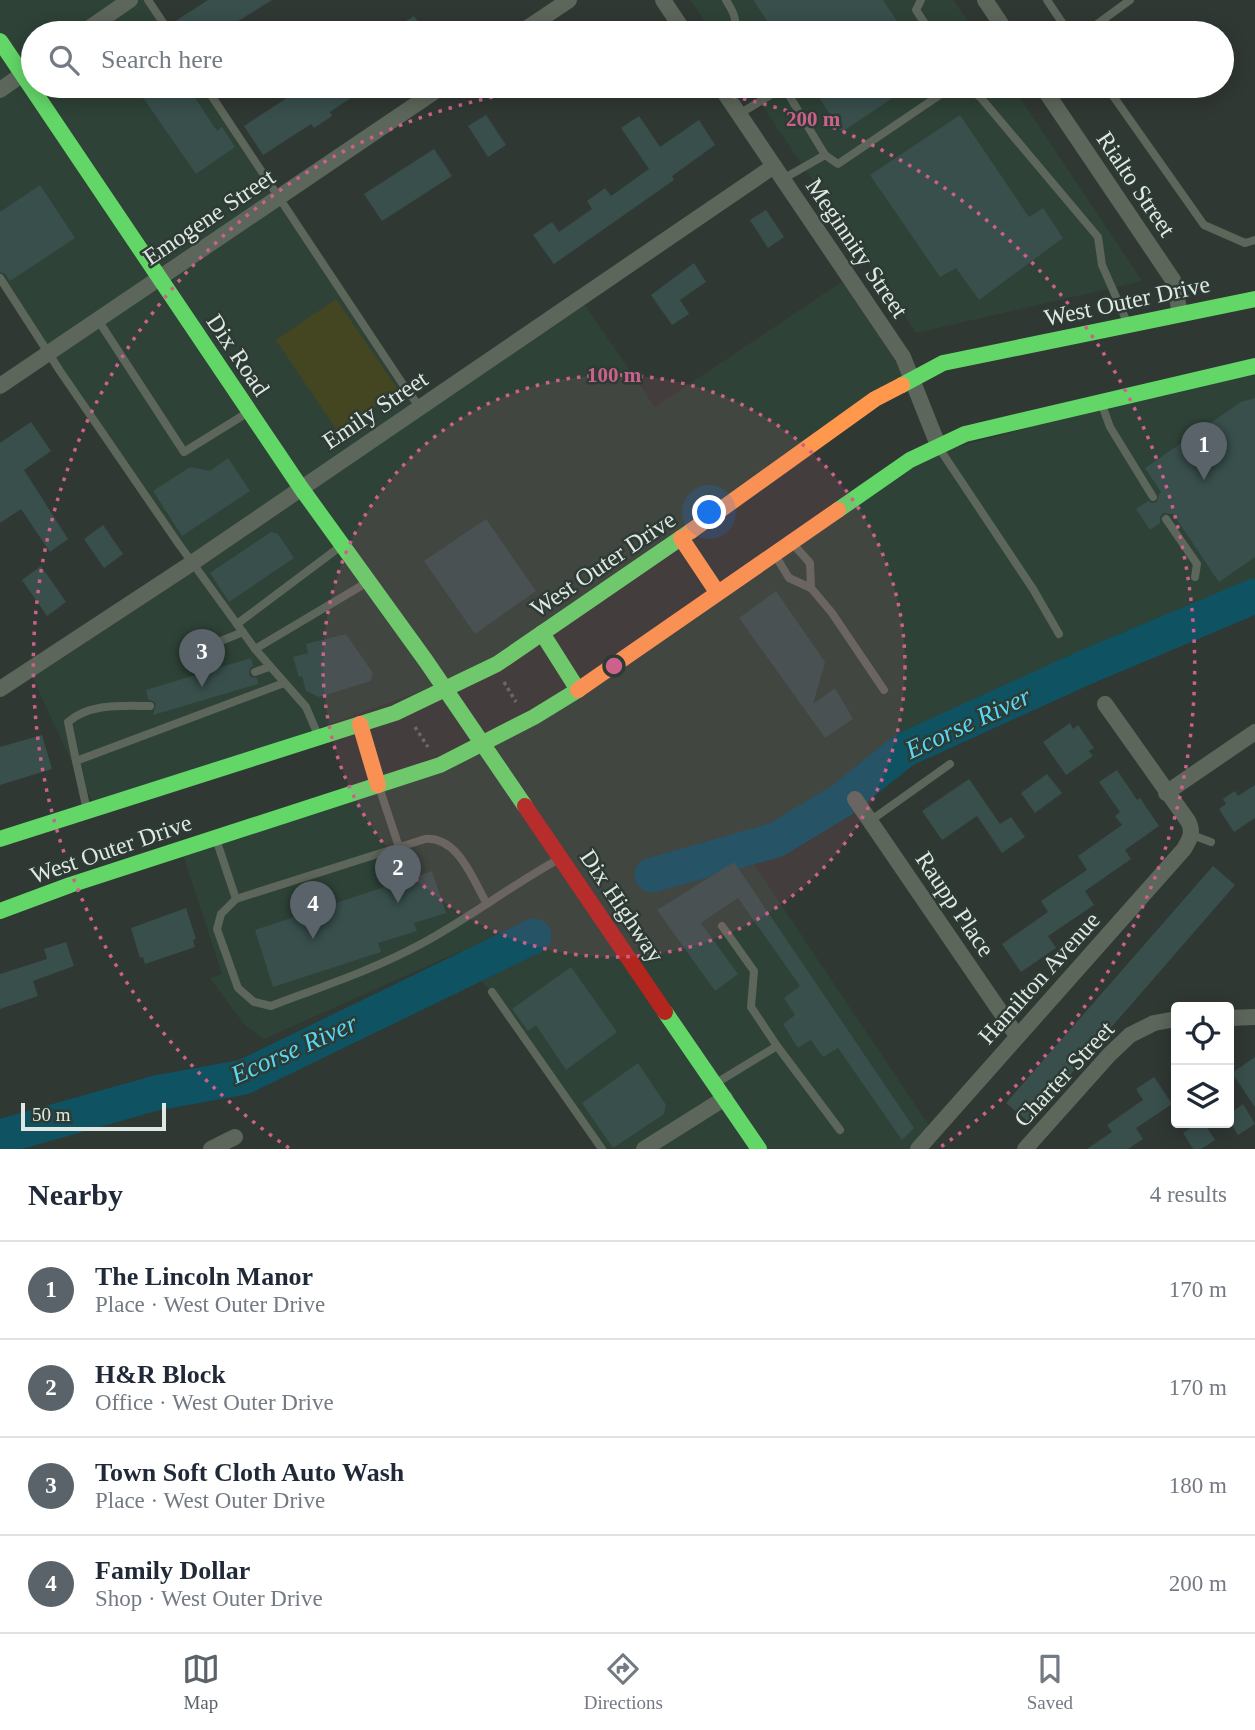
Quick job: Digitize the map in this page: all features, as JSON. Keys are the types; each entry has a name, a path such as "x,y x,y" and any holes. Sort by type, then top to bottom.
{"main road":[{"name":"Dix Road","path":"0,41 21,64"},
{"name":"Dix Road","path":"45,98 159,279 301,488 445,690"},
{"name":"West Outer Drive","path":"0,839 395,713 497,664 681,538 875,398 943,363 1255,299"},
{"name":"West Outer Drive","path":"0,911 71,885 440,765 483,744 534,718 578,690 910,460 938,445 965,434 1255,366"},
{"path":"681,538 717,592"},
{"path":"542,634 578,690"},
{"name":"Dix Highway","path":"445,690 760,1149"},
{"path":"360,724 378,785"}],"street":[{"path":"538,21 569,0"},
{"path":"663,0 677,21"},
{"path":"985,0 999,21"},
{"path":"97,21 119,3"},
{"path":"0,90 21,76"},
{"name":"Emogene Street","path":"0,386 425,98"},
{"name":"Meginnity Street","path":"728,98 903,357 938,445"},
{"name":"Rialto Street","path":"1050,98 1173,280 1180,313"},
{"name":"Emily Street","path":"0,689 192,563 420,407 779,173"},
{"path":"1105,704 1191,827 1192,835"},
{"path":"1166,793 1255,732"},
{"name":"Raupp Place","path":"855,799 1017,1036"},
{"name":"Hamilton Avenue","path":"918,1149 1184,849 1192,835"},
{"path":"1234,1018 1255,1017"},
{"name":"Charter Street","path":"1025,1149 1130,1035 1154,1023 1171,1020"},
{"path":"644,1149 725,1098"},
{"path":"211,1149 235,1137"}],"lane":[{"path":"148,0 162,21"},
{"path":"726,0 736,21"},
{"path":"921,0 916,10 923,21"},
{"path":"1047,0 1061,21"},
{"path":"1101,21 1130,0"},
{"path":"213,98 420,407"},
{"path":"739,114 766,98"},
{"path":"791,98 825,155 838,164 935,98"},
{"path":"981,98 1098,237 1102,265 1128,324"},
{"path":"1114,98 1204,225 1245,243 1255,240"},
{"path":"779,173 825,155"},
{"path":"0,278 192,563 254,649 306,707 320,738"},
{"path":"98,320 184,452 249,412"},
{"path":"1101,403 1110,427 1153,497"},
{"path":"938,445 1033,589 1059,634"},
{"path":"1166,519 1197,564 1195,577"},
{"path":"791,542 810,563 811,587"},
{"path":"237,624 342,545"},
{"path":"774,554 789,578 811,587 884,690"},
{"path":"254,649 368,582"},
{"path":"196,651 243,632"},
{"path":"255,671 269,667"},
{"path":"76,761 284,683"},
{"path":"87,810 68,722 80,712 150,706"},
{"path":"870,821 950,764"},
{"path":"378,785 399,847"},
{"path":"1192,835 1211,842"},
{"path":"216,838 236,899"},
{"path":"487,904 453,847 436,838 425,839 236,899 221,914 217,929 238,988 254,1002 271,1006 368,970 421,944 487,904 519,881 562,858"},
{"path":"722,926 754,971 751,1007 840,1129"},
{"path":"492,992 602,1149"},
{"path":"715,1084 777,1046"}],"path":[{"path":"500,677 517,704"},
{"path":"412,723 429,748"}],"shaded area":[{"path":"0,0 149,0 163,21 21,21 21,98 214,98 420,407 580,298 655,407 849,277 912,379 497,664 97,808 80,780 29,670 192,562 0,278"},
{"path":"690,0 954,0 968,21 705,21"},
{"path":"757,98 1020,98 1142,281 916,333"},
{"path":"1255,366 1255,596 904,750 842,800 776,840 744,849 933,1132 918,1149 602,1149 461,951 264,1039 243,1023 210,978 222,974 181,849 378,785 534,717 910,460"}],"green space":[{"path":"336,299 399,391 338,432 276,340"}],"building":[{"path":"208,0 272,0 238,21 176,21"},
{"path":"753,0 883,0 897,21 767,21"},
{"path":"143,98 195,98 217,131 222,127 235,147 196,174"},
{"path":"287,98 351,98 330,112 332,116 314,128 311,124 263,155 244,126"},
{"path":"819,98 892,98 842,132"},
{"path":"486,115 506,145 488,157 468,126"},
{"path":"960,115 1029,217 1043,208 1063,238 979,300 956,268 940,277 870,175"},
{"path":"639,116 660,147 699,120 715,145 672,176 674,180 554,264 533,235 552,222 559,232 592,209 587,201 605,188 611,196 649,169 621,128"},
{"path":"434,149 452,176 382,221 364,194"},
{"path":"40,185 75,238 10,281 0,272 0,212"},
{"path":"766,210 784,237 768,248 750,220"},
{"path":"694,263 706,282 680,300 689,314 672,325 651,295"},
{"path":"1255,398 1255,557 1219,582 1173,514 1163,513 1160,523 1150,530 1136,509 1148,501 1157,502 1161,492 1145,468 1241,402"},
{"path":"31,422 51,451 24,470 68,539 50,552 21,509 0,523 0,443"},
{"path":"228,458 250,491 182,536 153,491 190,467 210,471"},
{"path":"486,519 536,591 475,634 424,561"},
{"path":"103,525 123,554 104,568 84,539"},
{"path":"271,532 278,534 294,558 229,602 210,573"},
{"path":"41,566 66,602 47,616 22,580"},
{"path":"776,591 825,662 813,704 835,688 853,719 825,738 739,618"},
{"path":"346,634 373,673 371,681 319,697 306,691 293,657 308,653 306,644"},
{"path":"251,658 253,666 249,674 257,678 258,684 153,715 156,703 148,699 146,690"},
{"path":"1070,723 1073,729 1078,725 1094,748 1089,751 1093,756 1066,775 1043,742"},
{"path":"42,735 52,769 0,785 0,747"},
{"path":"1117,770 1159,826 1125,850 1131,859 1085,891 1094,905 1048,936 1056,948 1021,972 1002,944 1048,912 1041,901 1087,870 1078,856 1122,825 1115,816 1120,812 1099,782"},
{"path":"1047,774 1062,793 1035,813 1021,793"},
{"path":"969,779 1000,824 1011,817 1025,837 1002,853 977,816 942,840 922,811"},
{"path":"1255,785 1255,818 1234,832 1219,809 1226,804 1223,799 1235,791 1238,796"},
{"path":"734,862 914,1128 902,1140 838,1048 823,1057 811,1040 798,1048 783,1024 795,1015 784,998 800,986 738,898 701,923 738,974 715,991 657,910"},
{"path":"1213,866 1235,885 1029,1122 1006,1103"},
{"path":"432,871 446,913 414,923 417,931 378,943 381,952 273,987 255,930"},
{"path":"186,908 196,939 193,940 195,947 145,964 143,957 140,958 131,928"},
{"path":"66,942 74,966 33,981 38,996 0,1009 0,974 47,959 44,949"},
{"path":"571,967 617,1032 566,1070 536,1025 528,1031 512,1009"},
{"path":"1255,1057 1255,1107 1234,1076 1234,1072"},
{"path":"638,1063 666,1105 664,1114 613,1148 582,1103"},
{"path":"1154,1077 1171,1105 1136,1128 1143,1139 1128,1149 1087,1149 1112,1132 1107,1125 1143,1100 1136,1089"},
{"path":"1243,1104 1255,1124 1238,1135 1234,1128 1234,1110"},
{"path":"1190,1128 1207,1128 1215,1140 1201,1149 1193,1149 1183,1133"}],"waterway":[{"name":"Ecorse River","path":"652,875 776,840 842,800 904,750 1084,668 1255,596"},
{"name":"Ecorse River","path":"0,1137 156,1093 244,1077 534,936"}],"traffic: fast":[{"path":"0,41 21,72"},
{"path":"38,98 301,488 426,661 525,806"},
{"path":"902,385 943,363 1255,299"},
{"path":"838,510 910,460 965,434 1255,366"},
{"path":"0,839 395,713 497,664 691,531"},
{"path":"542,633 578,690"},
{"path":"0,911 70,885 440,765 534,717 578,690"},
{"path":"665,1012 759,1149"}],"traffic: slow":[{"path":"691,531 875,399 902,385"},
{"path":"578,690 838,510"},
{"path":"681,538 717,592"},
{"path":"360,724 378,785"}],"traffic: jam":[{"path":"525,806 665,1012"}],"place":[{"name":"The Lincoln Manor","path":"1204,480"},
{"name":"Town Soft Cloth Auto Wash","path":"202,687"},
{"name":"H&R Block","path":"398,903"},
{"name":"Family Dollar","path":"313,939"}]}
